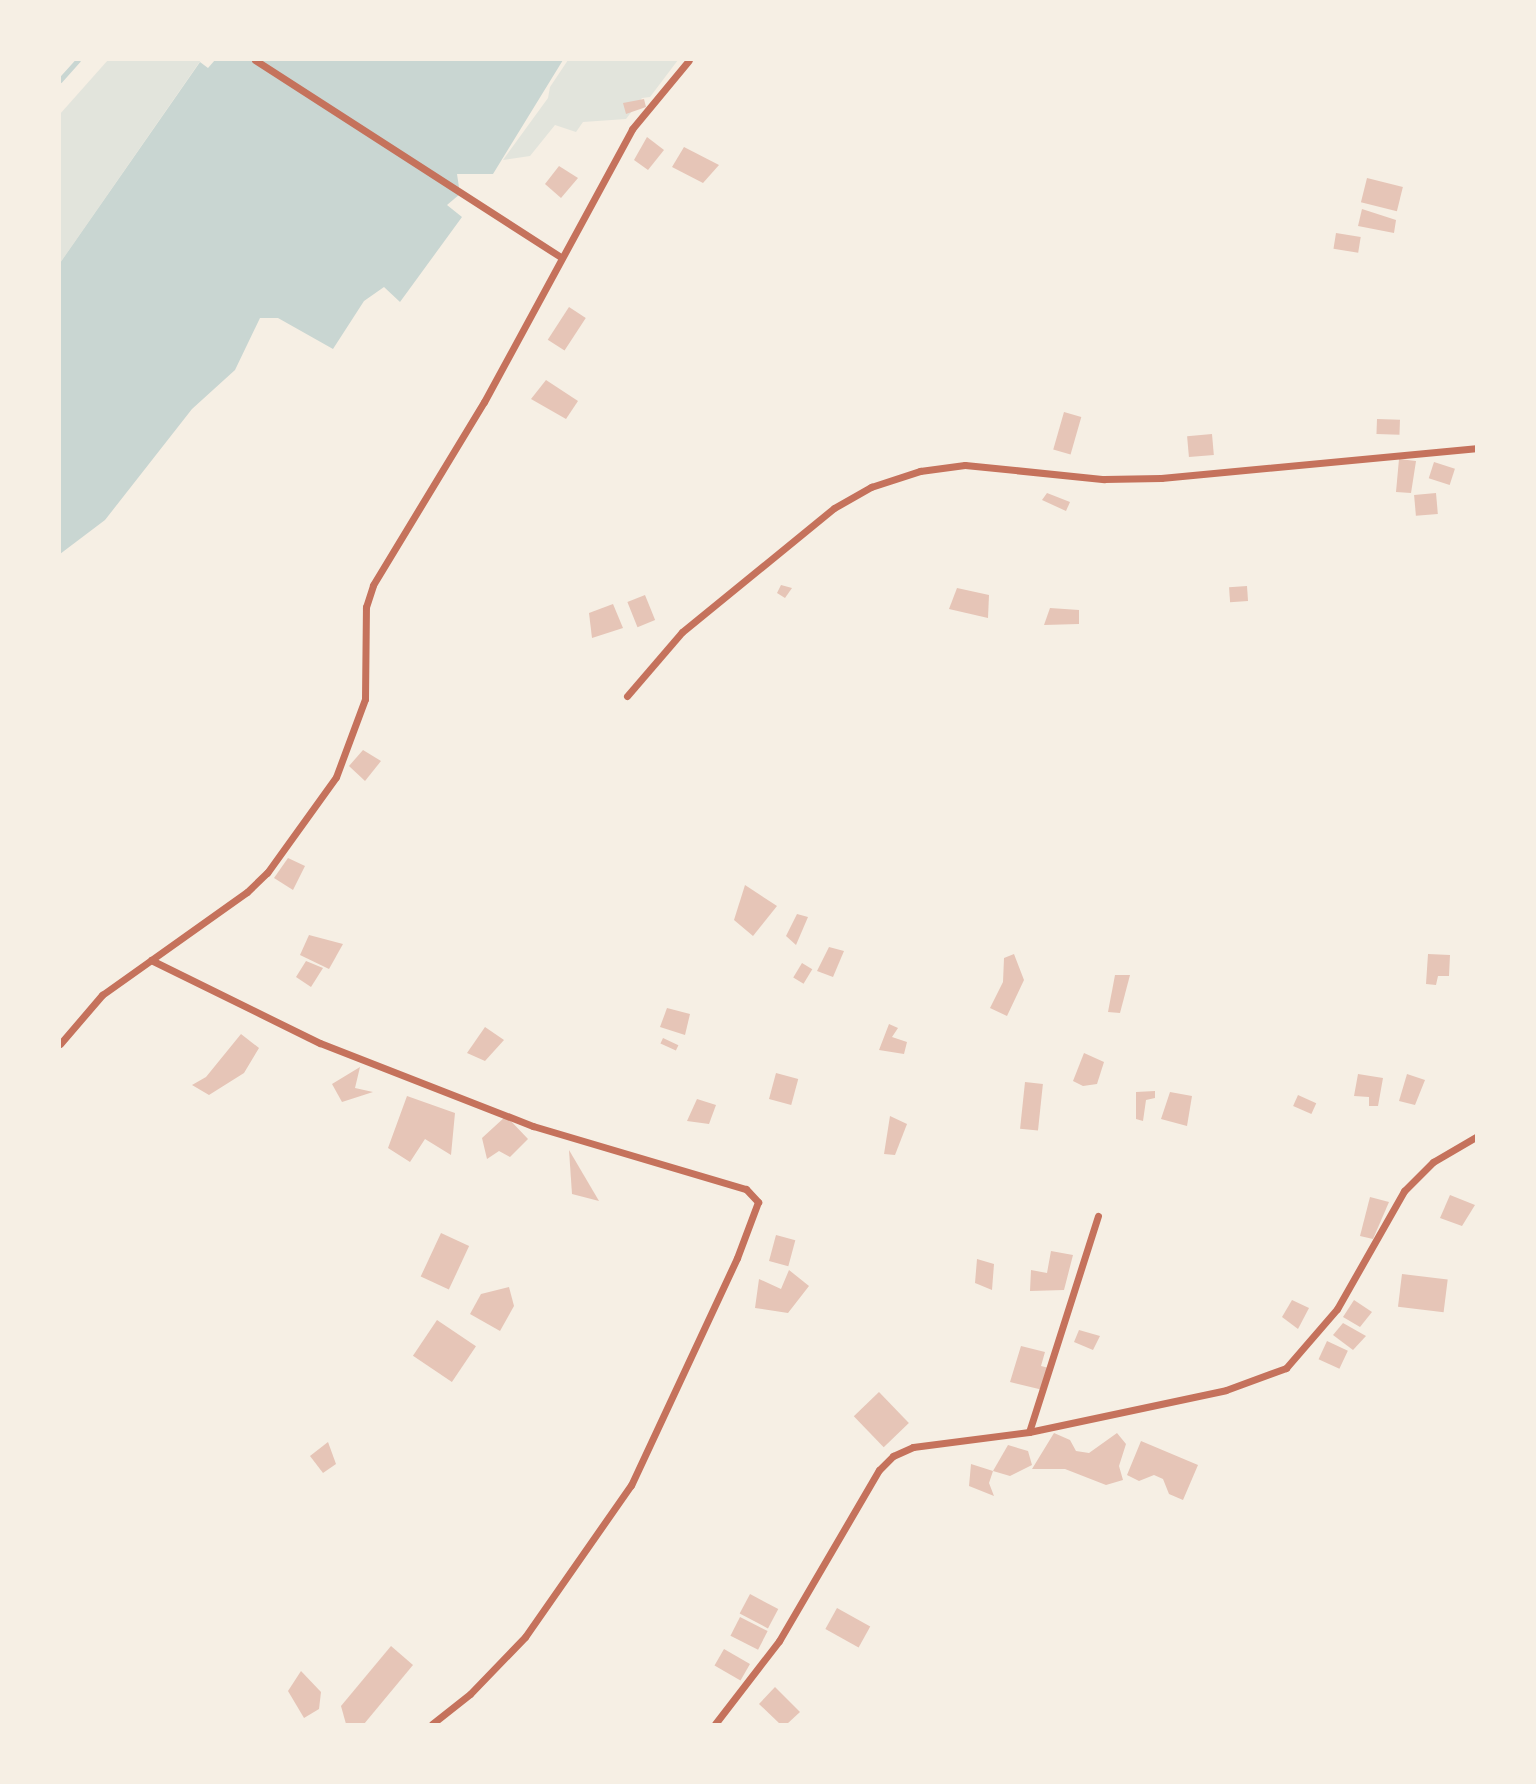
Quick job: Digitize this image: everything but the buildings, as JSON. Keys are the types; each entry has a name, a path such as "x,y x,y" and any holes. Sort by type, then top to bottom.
{"street":[{"path":"255,60 546,250 561,257"},
{"path":"60,1044 81,1014 267,873 336,777 365,699 366,607 373,585 484,402 632,129 689,60"},
{"path":"627,696 682,632 834,508 871,487 920,471 965,465 1104,479 1161,478 1476,448"},
{"path":"151,960 320,1043 533,1126 746,1189 758,1202 737,1258 631,1485 525,1637 470,1694 432,1724"},
{"path":"715,1724 779,1641 886,1463 913,1447 1029,1432 1226,1390 1286,1368 1337,1309 1404,1191 1433,1162 1476,1137"},
{"path":"1029,1432 1098,1216"}],"shaded area":[{"path":"108,60 201,60 60,263 60,114"},
{"path":"215,60 563,60 493,174 457,174 460,194 447,205 462,217 400,302 384,287 364,301 333,349 278,318 260,318 235,370 192,409 105,520 60,554 60,263 200,62 208,68"},
{"path":"568,60 678,60 650,97 642,98 626,119 583,122 576,132 555,125 530,156 503,160 548,98 550,87"}],"waterway":[{"path":"60,80 78,60"}]}
